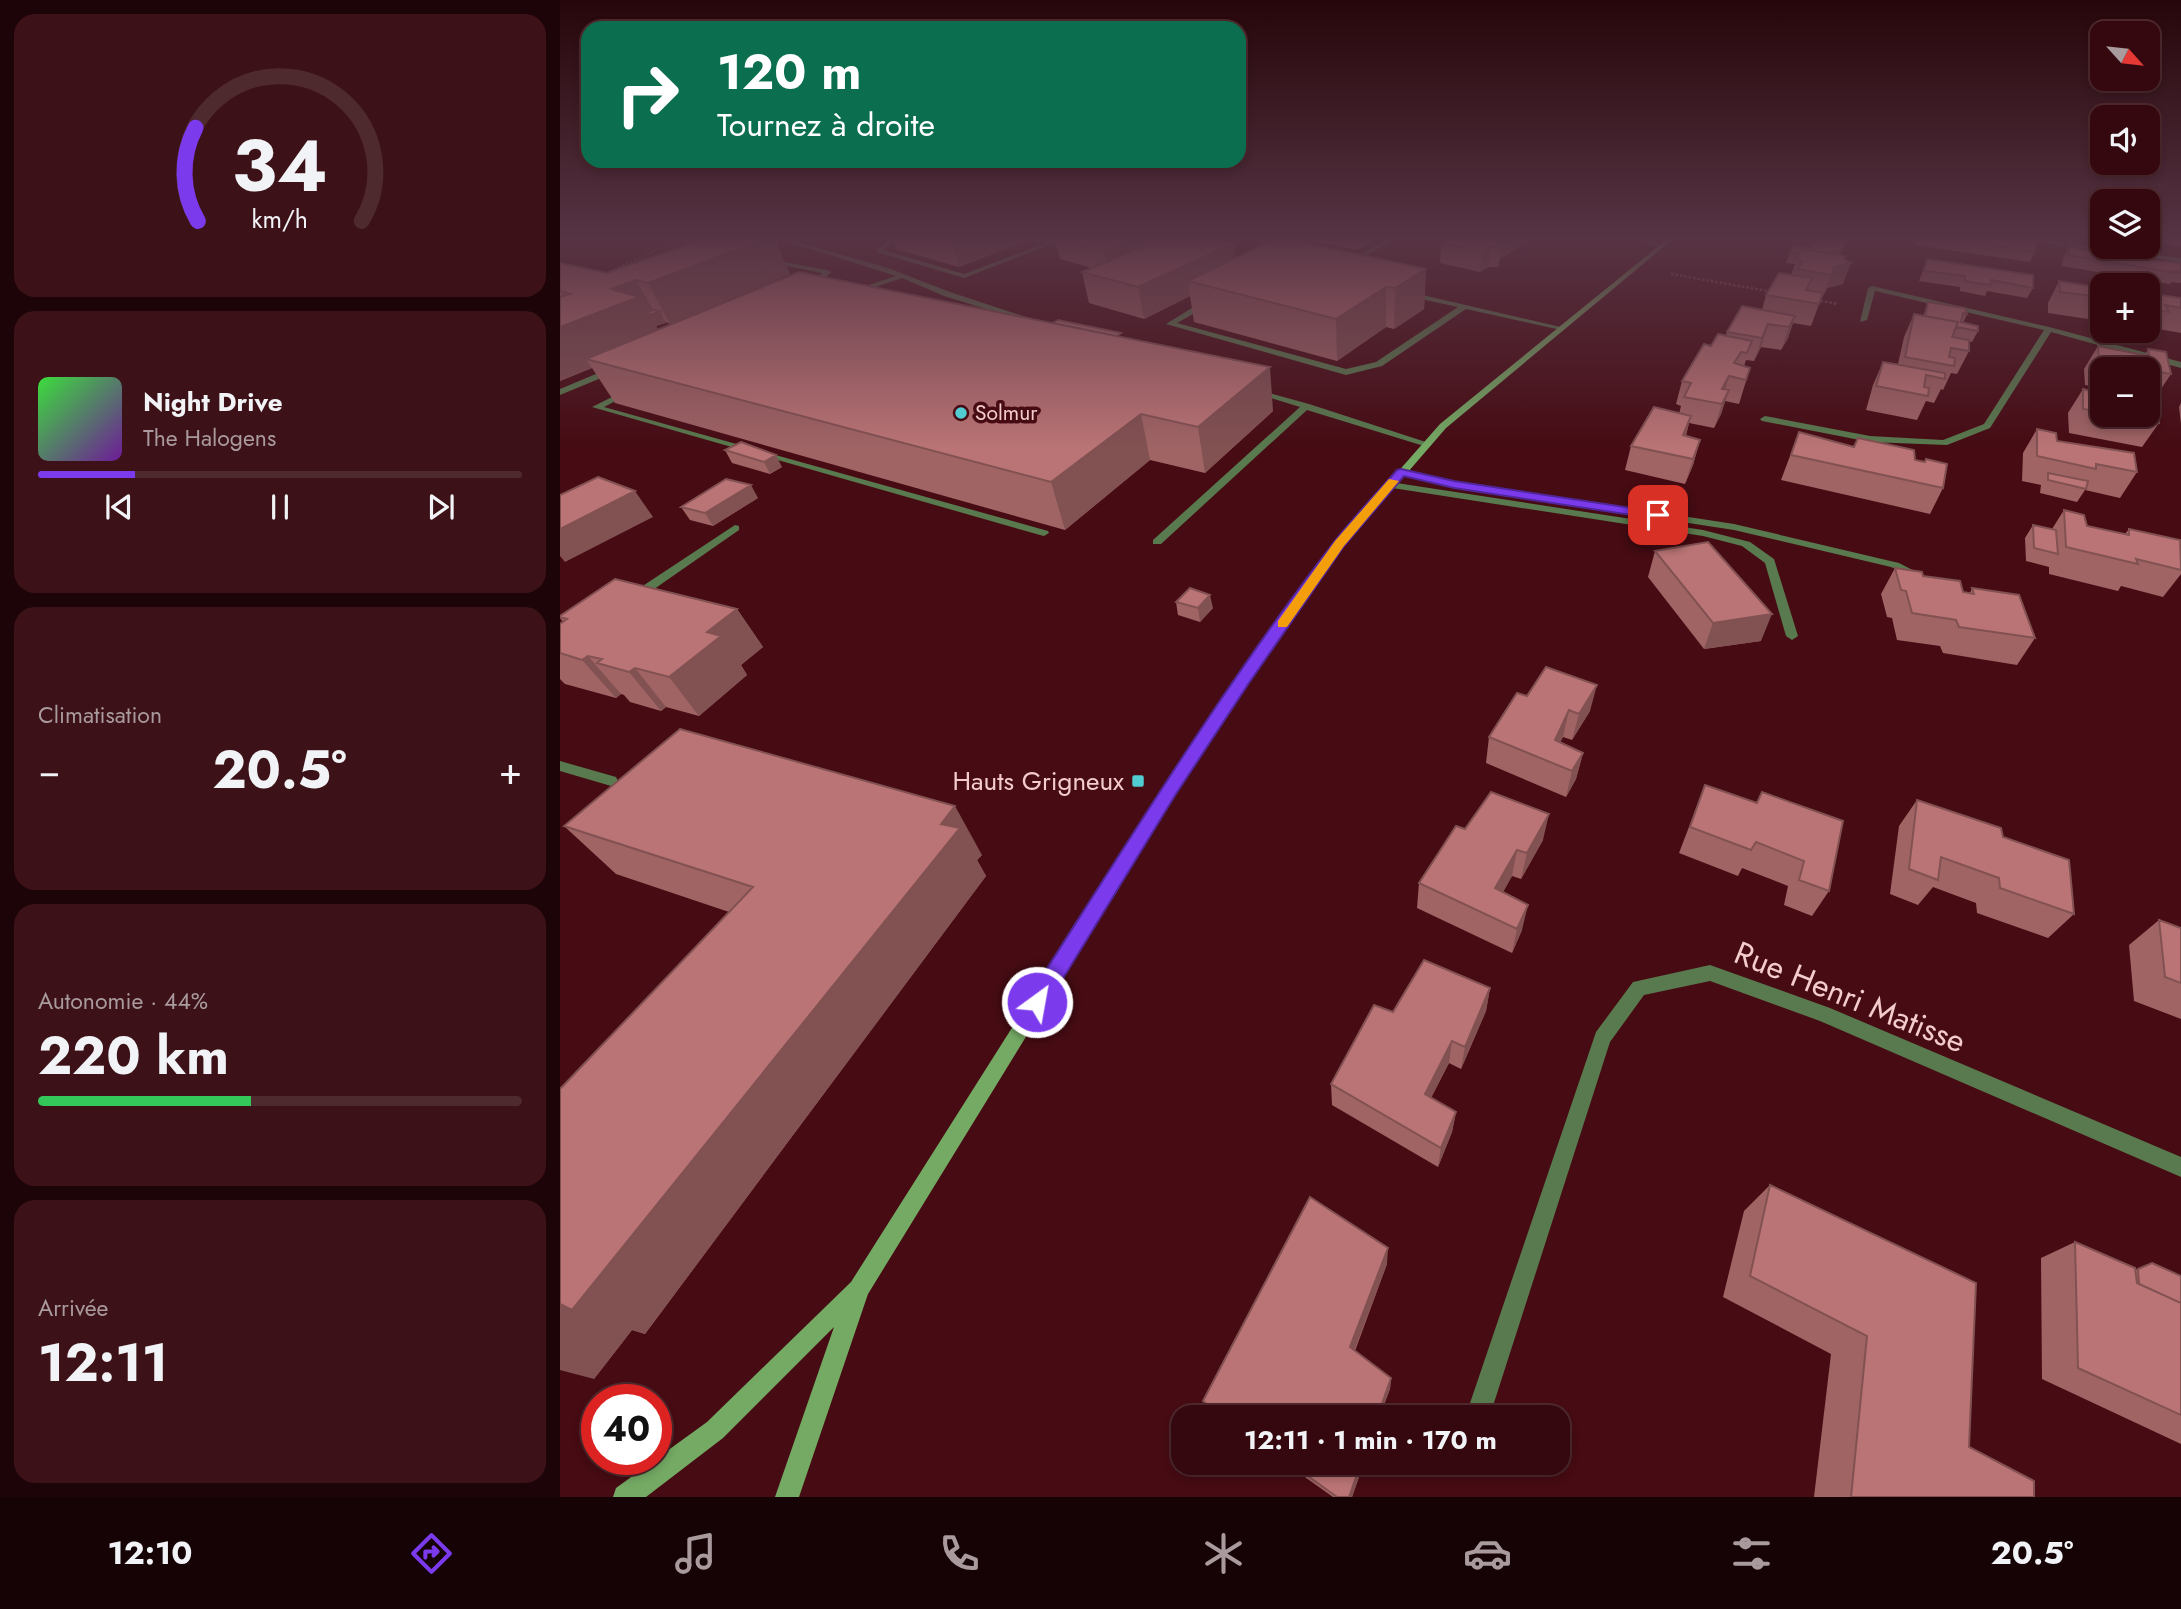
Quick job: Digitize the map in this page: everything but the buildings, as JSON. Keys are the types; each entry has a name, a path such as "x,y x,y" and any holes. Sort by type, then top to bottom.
{"street":[{"path":"998,310 1040,323"},
{"path":"1194,310 1170,324 1346,372 1379,364 1459,310"},
{"path":"1482,310 1561,328"},
{"path":"787,1497 859,1288 1177,779 1339,544 1401,472 1443,426 1583,310"},
{"path":"1863,320 1866,310"},
{"path":"1966,310 2181,365"},
{"path":"1765,419 1870,439 1944,443 1987,426 2049,329"},
{"path":"560,392 624,365"},
{"path":"1239,385 1427,444"},
{"path":"633,390 596,407 1044,533"},
{"path":"1157,542 1306,406"},
{"path":"1401,472 1454,484 1734,527 1895,565 1932,582"},
{"path":"1390,485 1703,533 1746,544 1770,561 1793,636"},
{"path":"626,603 735,528"},
{"path":"560,766 611,781"},
{"name":"Rue Henri Matisse","path":"1481,1405 1602,1038 1639,988 1710,973 1824,1014 2181,1167"},
{"path":"625,1497 715,1430 859,1288"}],"slow traffic":[{"path":"1282,624 1339,544 1393,481"}],"place":[{"name":"Solmur","path":"961,413"},
{"name":"Hauts Grigneux","path":"1138,781"}],"route":[{"path":"1037,1002 1170,790 1243,680 1339,544 1401,472 1424,479 1658,515"}]}
